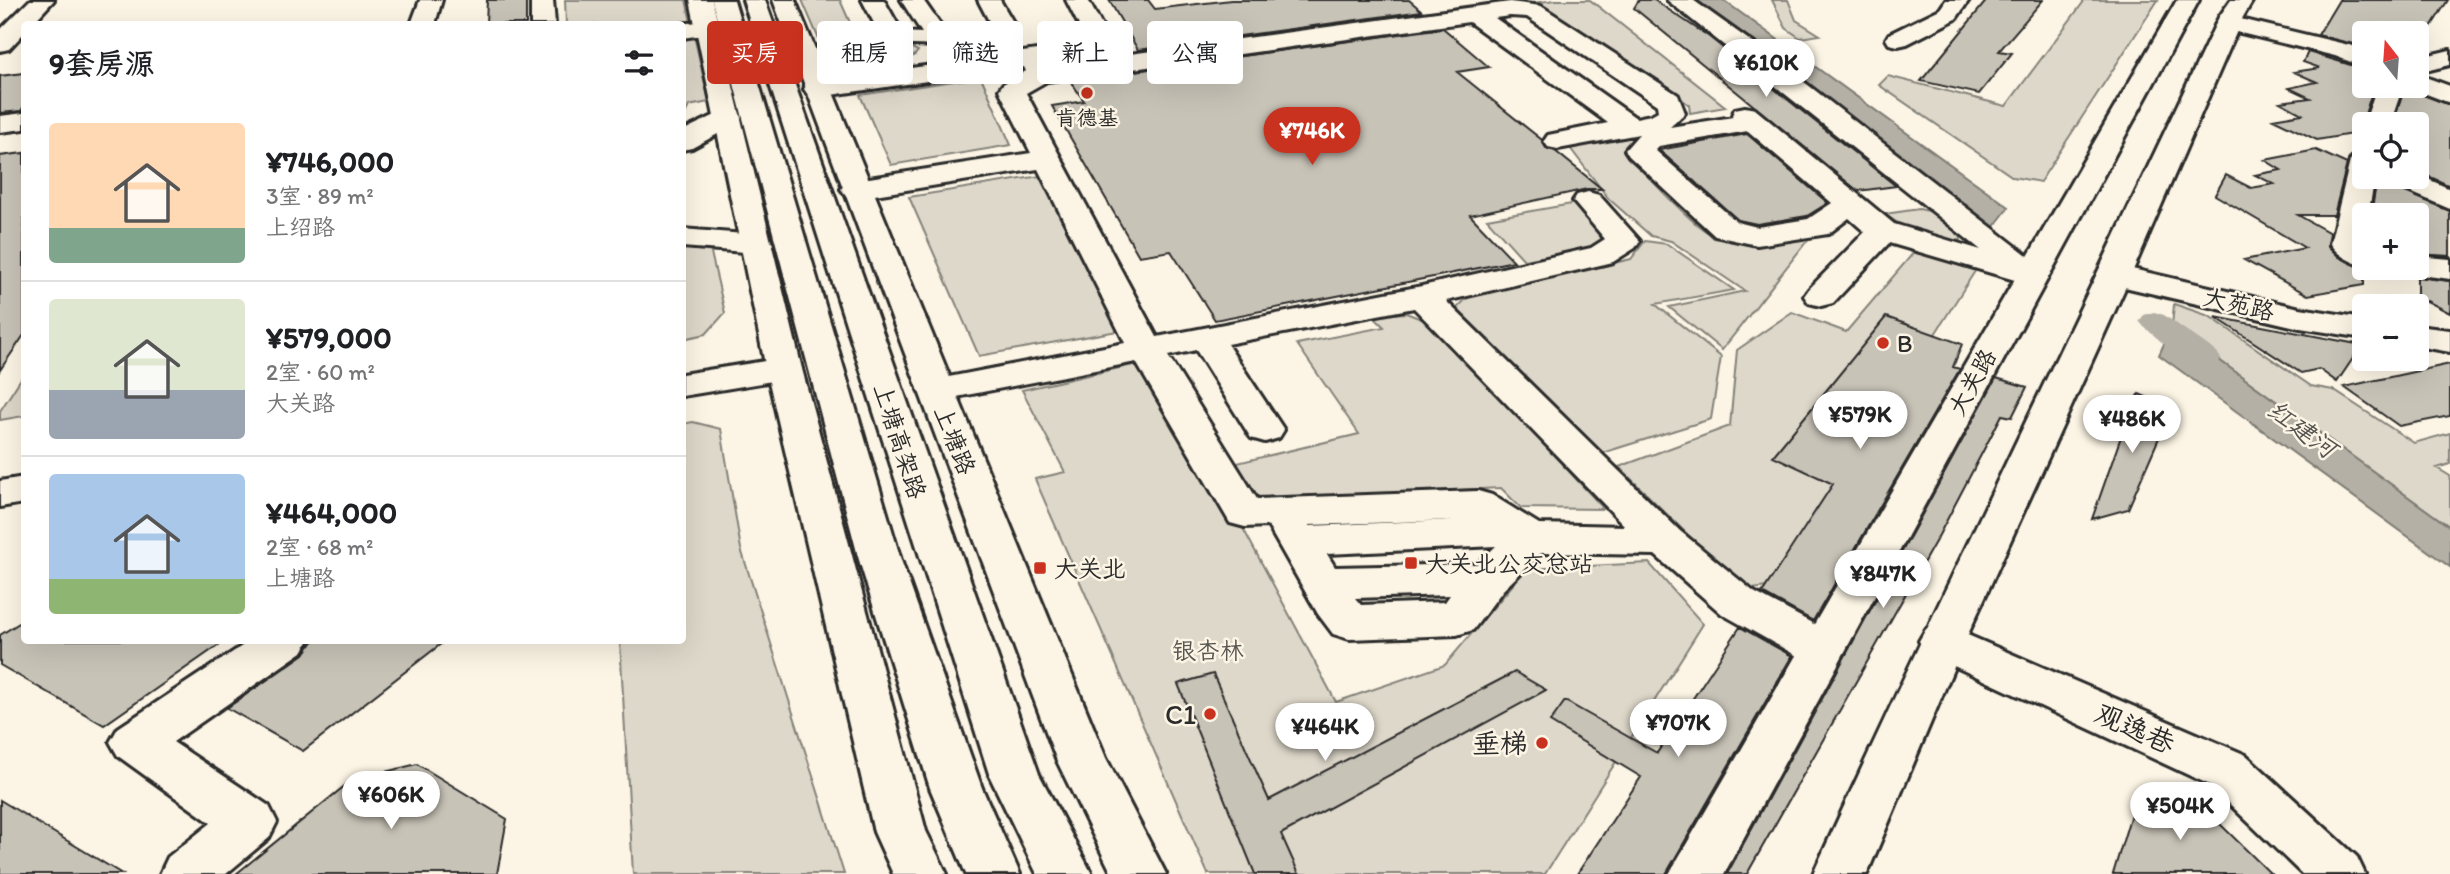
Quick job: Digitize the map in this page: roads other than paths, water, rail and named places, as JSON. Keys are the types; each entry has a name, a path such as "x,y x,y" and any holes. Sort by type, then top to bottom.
{"main road":[{"path":"22,21 43,0"},
{"path":"542,0 543,21"},
{"name":"上塘高架路","path":"754,0 1015,777 1065,874"},
{"name":"上塘路","path":"784,0 1082,761 1139,874"},
{"path":"873,0 894,39 927,38"},
{"path":"912,0 929,21"},
{"path":"989,0 1000,21"},
{"path":"1077,0 1088,21"},
{"path":"1678,0 1817,104 2032,275"},
{"path":"1898,39 1948,14 1958,0"},
{"name":"大关路","path":"1696,874 2188,0"},
{"path":"1133,44 1464,7 1533,11 1669,101 1672,113 1660,121 1558,141"},
{"path":"1133,53 1464,7 1631,127"},
{"path":"1840,874 1942,640 2115,275 2235,11 2352,55"},
{"path":"704,15 784,369 900,832 920,874"},
{"name":"上塘高架路","path":"704,15 956,788 993,874"},
{"path":"0,44 21,23"},
{"path":"2429,63 2450,57"},
{"path":"1023,66 1037,66"},
{"path":"1037,66 1012,90 1146,349 1245,513 1289,527 1665,541"},
{"path":"817,89 927,73"},
{"path":"2429,87 2450,95"},
{"path":"686,140 729,117"},
{"path":"1850,204 1817,226 1757,236 1727,229 1639,150 1650,139 1750,118 1883,232 2032,275"},
{"path":"0,124 21,121"},
{"path":"856,189 1048,159"},
{"path":"2424,189 2450,201"},
{"path":"936,390 1422,296 1602,255 1624,241 1588,201"},
{"path":"2352,216 2346,244 2352,248"},
{"path":"1821,296 1883,232"},
{"path":"686,238 757,244"},
{"path":"2429,266 2450,269"},
{"name":"大苑路","path":"2115,275 2300,318 2352,326"},
{"path":"1422,296 1665,541 1738,603 1822,649"},
{"path":"1206,338 1265,430"},
{"path":"2429,338 2450,341"},
{"path":"686,384 784,369"},
{"path":"1289,527 1349,622 1457,618 1525,534"},
{"name":"观逸巷","path":"1942,640 2228,770 2338,874"},
{"path":"187,874 251,822 135,742 280,644"}],"water":[{"path":"1684,0 1723,0 2009,207 1992,229"},
{"path":"2172,326 2450,527 2450,567 2159,355"}],"waterway":[{"name":"红建河","path":"2154,321 2206,359"}],"place":[{"name":"肯德基","path":"1087,93"},
{"name":"B","path":"1883,343"},
{"name":"大关北公交总站","path":"1411,563"},
{"name":"大关北","path":"1040,568"},
{"name":"C1","path":"1210,714"},
{"name":"垂梯","path":"1542,743"}],"park label":[{"name":"银杏林","path":"1208,650"}]}
